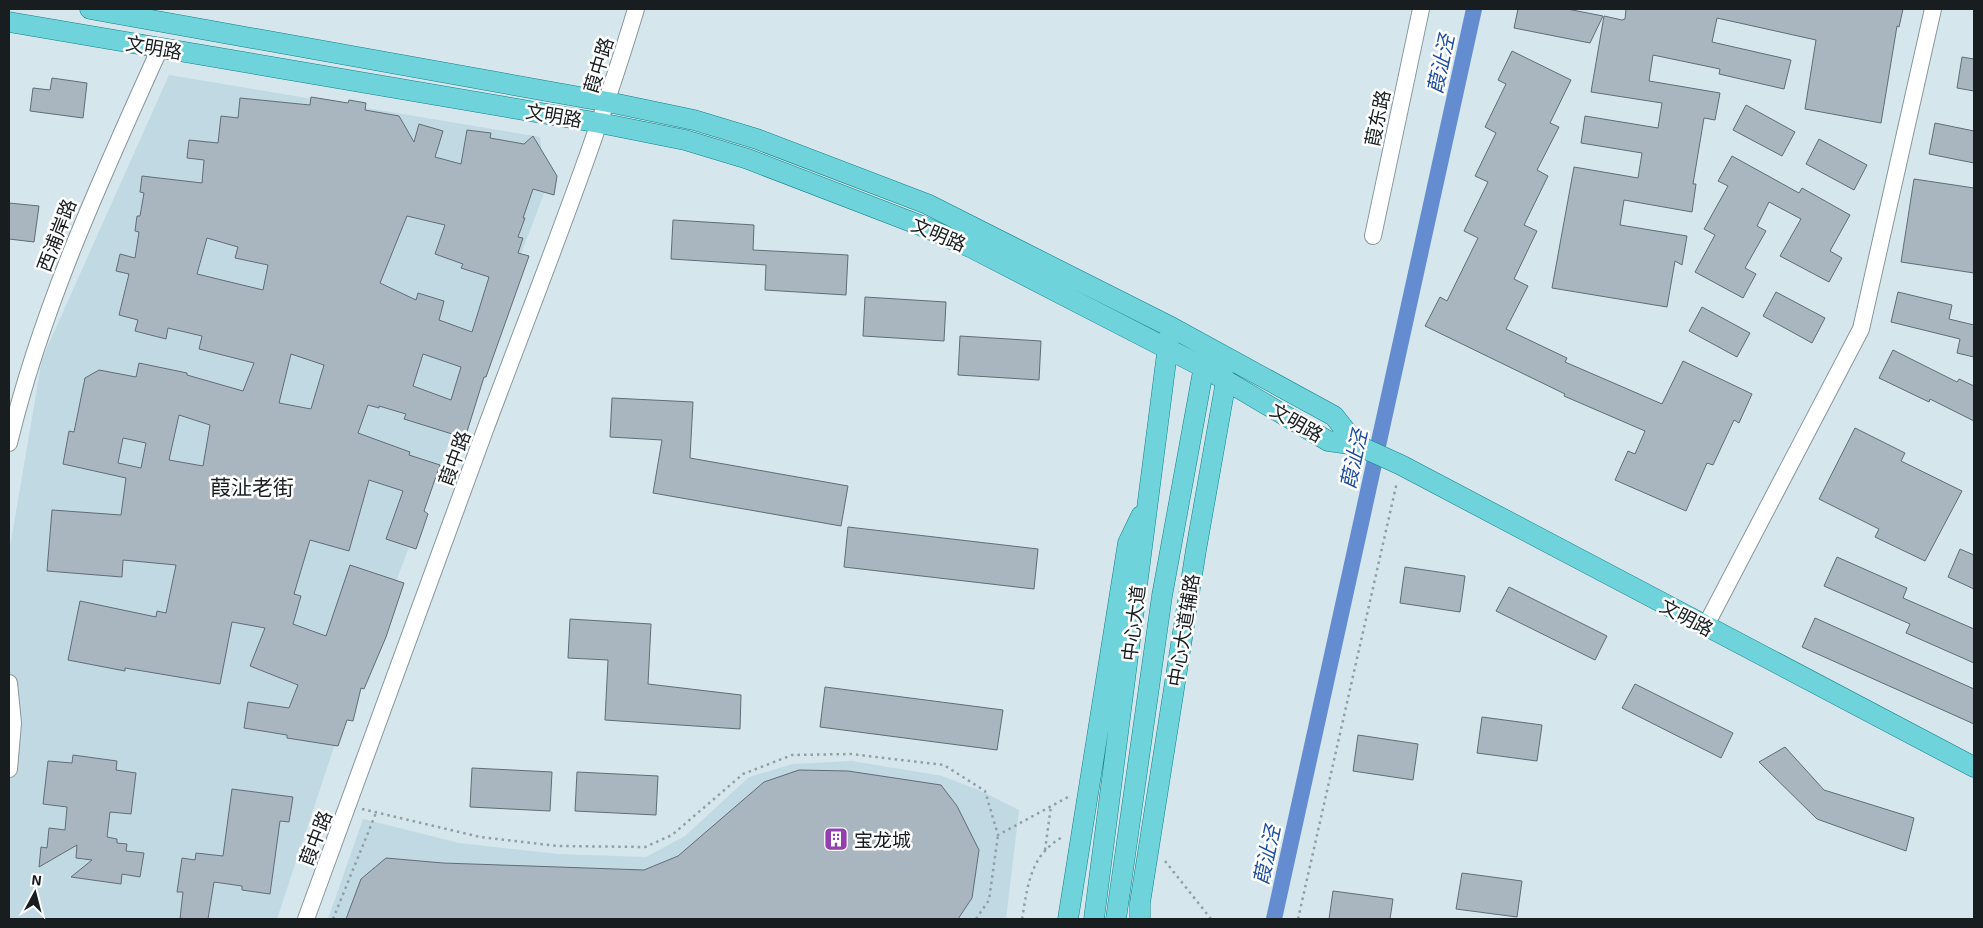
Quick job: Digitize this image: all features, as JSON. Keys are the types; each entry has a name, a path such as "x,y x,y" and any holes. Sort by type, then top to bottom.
{"main road":[{"name":"文明路","path":"90,9 608,102 694,120 757,139 927,204 1171,327 1334,416 1357,444"},
{"name":"文明路","path":"9,22 600,123 684,140 748,159 922,226 972,248 1203,367 1328,441 1357,444 1400,465 1974,767"},
{"name":"中心大道","path":"1094,919 1171,327"},
{"name":"中心大道","path":"1116,919 1162,596 1208,346"},
{"path":"1208,346 1226,380"},
{"name":"中心大道辅路","path":"1140,919 1149,847 1196,550 1226,380"},
{"path":"1068,919 1128,543 1149,499"}],"street":[{"name":"葭中路","path":"306,919 427,587 608,102 636,9"},
{"name":"葭东路","path":"1373,236 1421,9"},
{"path":"1705,627 1861,329 1933,9"},
{"name":"西浦岸路","path":"9,443 21,392 52,302 89,205 160,48"},
{"path":"9,683 11,722 9,769"}],"path":[{"path":"1298,919 1400,465"},
{"path":"348,806 480,837 558,846 644,847 672,834 743,774 792,755 851,754 944,765 985,791 998,835 989,900 976,919"},
{"path":"998,835 1090,785"},
{"path":"1045,850 1051,806"},
{"path":"333,919 376,813"},
{"path":"1022,919 1029,880 1034,866 1051,843 1083,826"},
{"path":"1149,847 1172,868 1211,919"}],"shaded area":[{"name":"葭沚老街","path":"169,75 540,137 543,164 550,178 343,720 277,919 9,919 9,553 42,359"},
{"name":"宝龙城","path":"852,761 942,776 981,791 1019,810 1006,919 328,919 363,819 459,843 558,854 646,857 685,836 749,777 793,764"}],"building":[{"path":"1518,9 1567,9 1603,16 1590,43 1514,28"},
{"path":"1626,9 1903,9 1899,27 1897,26 1881,123 1805,109 1816,40 1717,18 1712,42 1791,60 1784,89 1719,74 1720,69 1653,55 1649,81 1720,93 1715,120 1704,118 1693,184 1696,184 1692,212 1624,200 1620,225 1687,236 1682,265 1675,261 1667,307 1552,288 1574,167 1638,178 1642,153 1581,143 1585,116 1658,128 1662,103 1591,92 1604,16 1622,20 1625,19"},
{"path":"1512,51 1571,80 1550,123 1559,127 1537,170 1548,176 1524,225 1537,231 1514,279 1528,286 1506,329 1567,358 1565,362 1662,404 1683,361 1752,394 1739,423 1734,420 1713,465 1707,463 1686,511 1615,480 1628,451 1635,454 1645,431 1564,396 1565,394 1425,326 1440,297 1447,301 1478,238 1464,231 1488,182 1475,176 1496,133 1485,127 1506,84 1498,80"},
{"path":"1962,57 1974,59 1974,91 1957,88"},
{"path":"52,78 87,83 83,118 30,111 33,88 50,90"},
{"path":"311,97 348,103 349,100 366,103 365,110 399,116 414,142 419,124 443,131 435,157 461,164 467,130 491,133 490,138 524,144 533,136 557,176 554,195 533,189 518,237 523,238 518,253 529,256 486,377 484,377 465,438 404,419 406,414 379,406 379,408 368,405 358,433 410,452 409,455 440,465 424,511 428,514 416,549 386,539 403,491 369,480 349,551 310,540 294,594 301,596 293,624 326,636 350,565 404,583 386,637 364,689 361,688 353,721 347,720 338,746 287,738 287,735 244,728 248,702 289,708 298,685 250,666 265,628 232,622 220,684 125,668 125,671 68,660 80,601 156,617 157,611 166,613 176,565 123,560 122,577 47,571 52,510 121,515 126,478 63,464 69,431 74,432 85,378 99,370 136,377 139,363 187,373 187,375 243,391 254,363 199,349 202,336 168,328 166,339 135,331 138,320 119,315 129,274 116,271 120,254 135,258 139,232 135,231 137,216 140,216 144,193 140,192 142,176 202,183 204,160 187,158 189,140 218,143 221,116 238,118 240,98 310,105","holes":["407,216 445,225 435,254 463,264 461,268 489,277 472,332 439,320 444,301 418,293 416,300 380,283","207,238 238,247 235,258 268,265 263,290 197,274","291,354 324,365 311,409 279,403","423,354 461,367 451,400 413,386","179,415 210,425 203,466 169,460","123,438 146,443 141,468 118,463"]},
{"path":"1746,105 1795,132 1782,156 1733,130"},
{"path":"1935,123 1974,131 1974,163 1929,154"},
{"path":"1819,139 1867,165 1854,190 1806,164"},
{"path":"1732,156 1799,193 1802,188 1850,215 1830,251 1842,258 1829,282 1780,256 1801,219 1769,202 1757,226 1766,231 1745,268 1756,274 1743,298 1695,272 1715,235 1704,229 1728,186 1718,181"},
{"path":"1914,179 1974,188 1974,273 1901,262"},
{"path":"9,203 39,206 34,242 9,239"},
{"path":"673,220 754,225 753,250 848,255 846,295 765,290 766,265 671,259"},
{"path":"1776,292 1825,318 1812,343 1763,316"},
{"path":"1898,292 1952,305 1949,319 1974,325 1974,357 1957,353 1960,339 1891,322"},
{"path":"865,297 946,302 944,341 863,336"},
{"path":"1702,307 1750,333 1737,357 1689,331"},
{"path":"960,336 1041,341 1039,380 958,375"},
{"path":"1893,350 1957,382 1959,379 1974,386 1974,421 1930,399 1929,402 1879,378"},
{"path":"612,398 693,402 690,458 848,486 841,526 653,493 662,440 610,437"},
{"path":"1855,428 1905,453 1901,461 1962,491 1925,561 1875,537 1879,529 1819,499"},
{"path":"848,527 1038,549 1034,589 844,567"},
{"path":"1960,549 1974,555 1974,589 1948,577"},
{"path":"1837,557 1907,588 1903,598 1974,629 1974,663 1906,633 1910,624 1824,586"},
{"path":"1405,567 1465,576 1460,612 1400,603"},
{"path":"1509,587 1607,636 1595,660 1496,611"},
{"path":"1815,618 1974,689 1974,724 1802,647"},
{"path":"570,619 651,624 648,684 741,695 740,729 605,720 608,660 568,658"},
{"path":"1635,684 1733,733 1721,758 1622,708"},
{"path":"825,687 1003,710 997,750 820,727"},
{"path":"1482,717 1542,725 1537,761 1477,753"},
{"path":"1358,735 1418,744 1413,780 1353,771"},
{"path":"1785,747 1824,790 1914,818 1906,851 1817,819 1759,762"},
{"path":"73,755 117,761 116,770 136,773 131,814 110,812 107,837 117,839 117,843 127,844 126,851 144,853 140,877 122,874 121,884 71,877 92,860 76,858 77,845 39,867 41,847 47,848 49,828 65,830 67,807 43,804 48,761 72,763"},
{"path":"472,768 552,772 550,811 470,807"},
{"name":"宝龙城","path":"799,770 848,771 941,785 957,806 979,850 972,898 958,919 346,919 361,879 386,858 443,863 644,870 678,856 764,782"},
{"path":"577,772 658,776 656,815 575,811"},
{"path":"232,789 293,797 289,822 280,821 270,894 242,890 242,886 214,882 208,919 180,919 183,892 177,892 182,858 195,860 196,853 223,856"},
{"path":"1462,873 1522,881 1517,917 1456,909"},
{"path":"1333,891 1393,899 1390,919 1329,919"}],"waterway":[{"name":"葭沚泾","path":"1274,919 1474,9"}],"place":[{"name":"宝龙城","path":"836,839"}],"district":[{"name":"葭沚老街","path":"252,486"}]}
